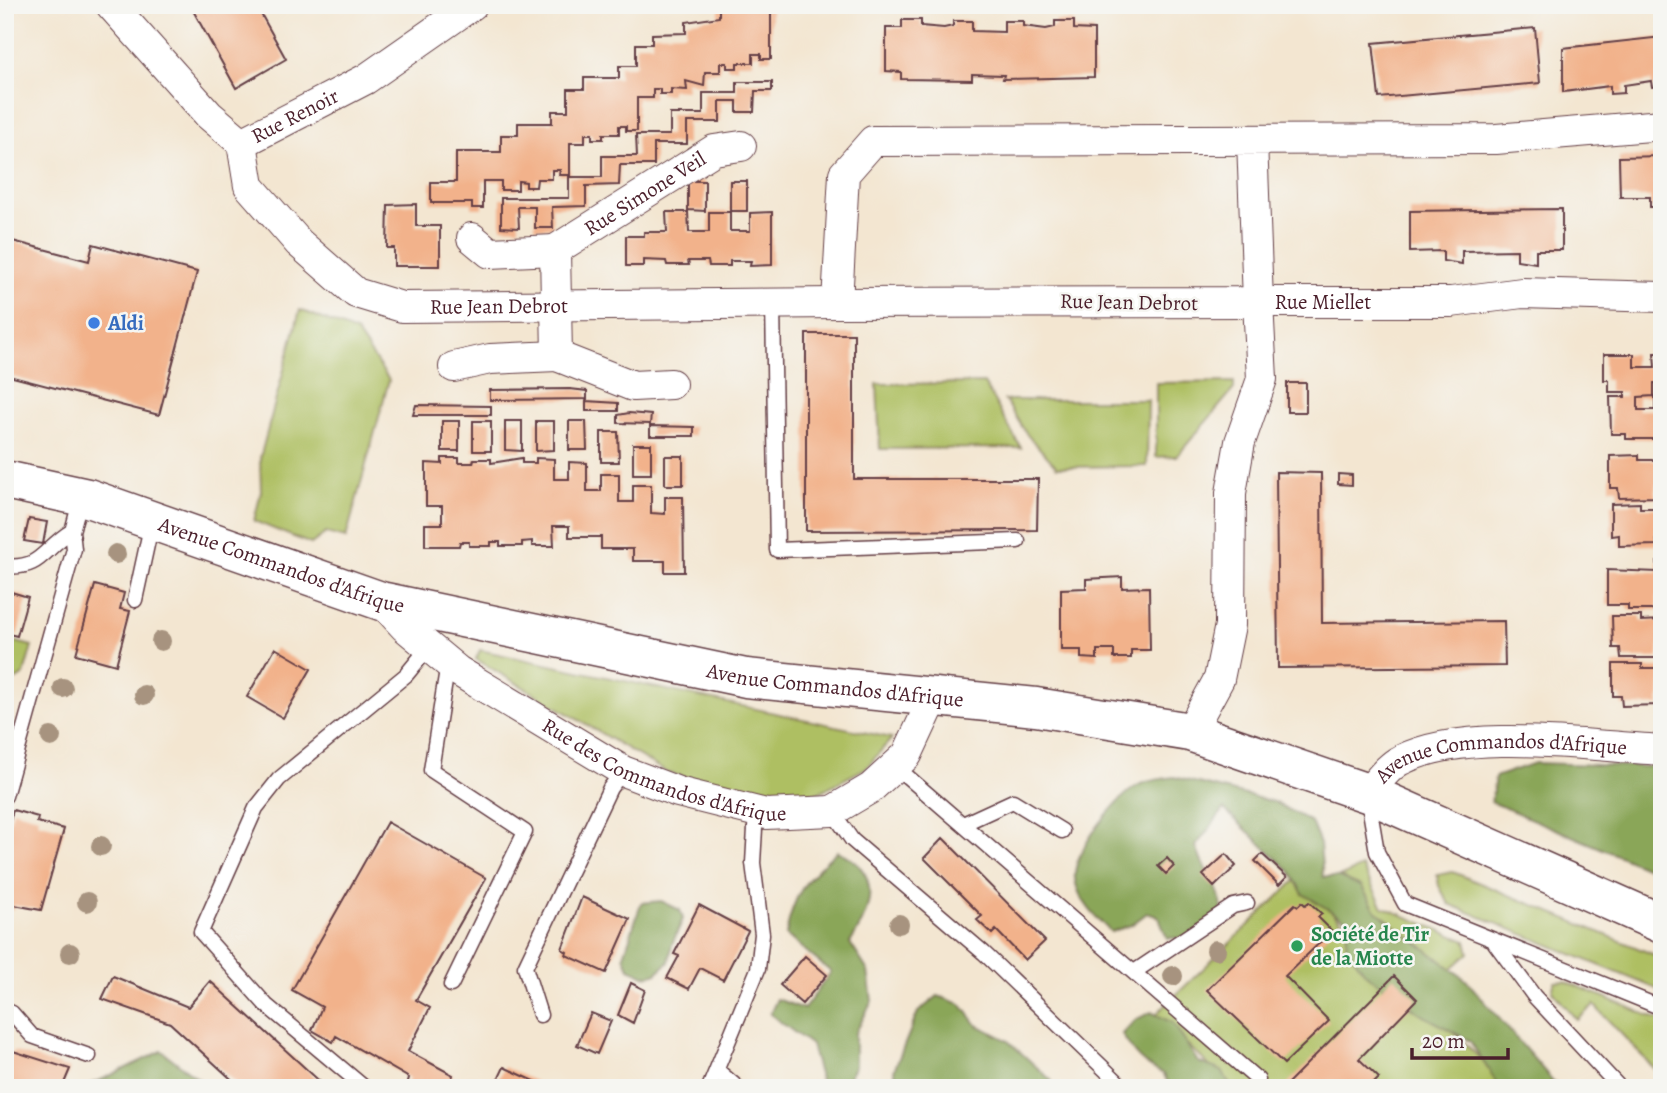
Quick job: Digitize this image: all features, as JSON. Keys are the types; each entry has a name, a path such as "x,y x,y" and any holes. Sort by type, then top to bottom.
{"main road":[{"name":"Avenue Commandos d'Afrique","path":"5,480 76,514 153,520 381,601 746,678 1036,707 1190,732 1367,793"},
{"path":"1367,793 1662,924"}],"street":[{"name":"Rue Renoir","path":"111,5 209,115 242,143 366,79 472,5"},
{"path":"837,303 844,174 873,141 1496,139 1662,125"},
{"path":"1252,140 1258,302"},
{"name":"Rue Jean Debrot","path":"242,143 249,186 299,243 356,293 402,307 1258,302"},
{"name":"Rue Simone Veil","path":"472,238 490,253 555,250 714,150 741,146"},
{"path":"555,250 557,356"},
{"name":"Rue Miellet","path":"1190,732 1219,679 1230,625 1231,493 1240,442 1262,379 1258,302 1451,302 1522,293 1662,297"},
{"path":"454,367 490,359 557,356 632,386 671,384"},
{"name":"Rue des Commandos d'Afrique","path":"381,601 405,627 438,654 623,771 678,792 766,814 832,811 871,788 907,755 934,697"},
{"name":"Avenue Commandos d'Afrique","path":"1367,793 1398,761 1443,744 1552,744 1662,750"}],"lane":[{"path":"773,304 777,550 1017,541"},
{"path":"5,566 25,568 32,565 76,514"},
{"path":"5,796 74,549 76,514"},
{"path":"135,600 153,520"},
{"path":"438,654 430,770 525,832 451,985"},
{"path":"365,1088 266,1005 201,932 256,808 279,779 406,675 438,654"},
{"path":"895,765 1258,1080"},
{"path":"540,1015 525,967 610,788 623,771"},
{"path":"1367,793 1377,852 1405,904 1662,1008"},
{"path":"962,824 1013,801 1062,831"},
{"path":"709,1088 758,969 762,934 753,863 756,811"},
{"path":"832,811 852,840 984,953 1124,1088"},
{"path":"1134,972 1233,906 1247,903"},
{"path":"1494,942 1534,996 1620,1088"},
{"path":"5,1010 12,1013 32,1036 89,1056"},
{"path":"718,1071 738,1088"}],"green space":[{"path":"300,310 356,332 389,380 346,538 326,533 311,544 254,521 261,492 260,458"},
{"path":"1234,382 1234,389 1177,456 1156,457 1156,383"},
{"path":"984,383 1021,448 880,449 877,384"},
{"path":"1005,400 1148,400 1147,466 1057,467 1028,436"},
{"path":"5,639 32,646 24,674 10,683 5,682"},
{"path":"480,650 892,738 866,768 812,796 735,789 668,773 476,659"},
{"path":"1535,763 1662,767 1662,874 1491,802 1495,777"},
{"path":"1174,777 1274,802 1311,822 1320,844 1323,877 1339,877 1361,886 1376,911 1466,980 1559,1088 1500,1088 1470,1041 1424,1016 1366,974 1346,947 1348,921 1303,894 1290,871 1224,809 1196,846 1216,888 1222,917 1191,938 1167,938 1159,917 1147,913 1131,925 1111,932 1089,909 1077,887 1076,868 1080,855 1107,814 1128,793 1145,782"},
{"path":"837,851 852,859 862,869 869,891 864,917 850,943 868,971 872,1001 855,1034 855,1065 844,1088 821,1082 811,1045 770,1014 777,999 804,1009 831,972 786,935 797,897 809,879"},
{"path":"1362,867 1383,907 1466,941 1469,953 1451,969 1376,911 1361,886 1339,877"},
{"path":"1453,872 1662,958 1662,991 1449,904 1439,886 1437,875"},
{"name":"Société de Tir de la Miotte","path":"1298,878 1510,1088 1232,1088 1156,1014"},
{"path":"661,901 680,910 683,919 672,944 669,962 655,974 644,976 629,968 624,956 641,903"},
{"path":"1565,981 1662,1021 1662,1077 1594,1005 1577,1020 1552,991 1555,982"},
{"path":"938,996 961,1004 977,1025 1007,1040 1051,1080 1054,1088 900,1088 894,1070 918,1012"},
{"path":"1151,1012 1173,1023 1198,1062 1222,1071 1232,1088 1170,1088 1164,1074 1139,1058 1122,1034 1135,1020"},
{"path":"162,1051 210,1088 84,1088"}],"building":[{"path":"190,5 256,5 286,59 236,88"},
{"path":"771,5 771,59 761,59 761,54 753,54 753,63 737,63 737,68 727,68 727,63 720,63 720,72 705,72 704,86 686,81 687,90 671,89 671,94 660,94 660,89 653,89 653,98 637,98 637,131 626,131 626,126 619,126 619,134 603,134 603,139 592,139 592,134 585,134 585,143 570,143 570,175 559,175 560,170 552,170 552,179 537,179 536,187 526,187 526,182 518,181 518,190 501,190 501,181 483,181 483,208 472,208 472,203 431,203 431,182 456,182 456,152 501,152 501,135 518,135 518,123 552,123 552,111 568,111 568,89 584,89 584,78 619,78 619,66 636,66 636,44 652,44 652,34 686,33 686,22 719,17 719,6"},
{"path":"902,20 921,20 921,26 944,28 953,26 953,21 972,21 972,31 1004,32 1004,21 1023,21 1023,26 1046,29 1055,27 1055,21 1074,21 1074,29 1094,30 1094,77 1003,79 1004,75 972,74 972,80 901,79 901,72 886,71 886,28 902,28"},
{"path":"1535,28 1540,83 1379,98 1373,43"},
{"path":"1662,37 1662,86 1652,87 1651,81 1624,85 1624,93 1610,94 1610,86 1563,92 1563,48"},
{"path":"737,82 772,82 772,91 755,91 754,112 737,112 737,101 720,101 720,122 687,122 687,144 654,144 654,165 620,165 619,185 586,186 586,206 552,207 553,228 535,228 535,207 518,207 519,228 501,227 501,198 569,198 569,177 602,177 602,156 637,156 636,135 670,135 670,114 703,114 703,93 737,93"},
{"path":"1662,156 1662,207 1650,207 1650,197 1620,197 1619,157"},
{"path":"688,181 705,181 705,211 688,210"},
{"path":"730,181 747,181 747,211 730,211"},
{"path":"416,204 416,226 440,226 440,266 394,266 394,248 387,248 388,205"},
{"path":"1562,209 1562,250 1536,250 1536,263 1517,260 1517,250 1462,251 1462,264 1443,261 1443,251 1410,252 1410,211"},
{"path":"666,212 688,212 689,232 709,232 709,212 730,212 730,231 750,231 750,213 772,212 772,265 750,266 751,261 730,261 730,266 709,266 708,261 688,261 689,265 667,265 666,261 644,260 644,266 626,266 626,236 644,236 644,232 667,232"},
{"name":"Aldi","path":"5,239 89,261 93,244 197,272 159,415 5,375"},
{"path":"806,334 854,334 854,479 1038,479 1037,530 806,531"},
{"path":"1654,353 1662,353 1662,383 1654,383 1654,396 1638,397 1638,410 1655,410 1655,395 1662,397 1662,425 1655,426 1655,439 1626,439 1626,434 1611,434 1610,397 1625,397 1625,392 1609,392 1609,380 1604,380 1604,354 1634,354 1634,367 1655,367"},
{"path":"1287,383 1306,383 1306,412 1287,412"},
{"path":"490,390 587,391 587,399 490,400"},
{"path":"586,401 618,403 618,411 586,411"},
{"path":"416,405 491,406 491,415 413,415"},
{"path":"618,415 651,415 650,424 618,423"},
{"path":"442,421 459,421 459,451 442,451"},
{"path":"473,421 491,421 491,451 473,451"},
{"path":"505,421 522,421 522,451 505,450"},
{"path":"536,421 554,421 554,450 536,451"},
{"path":"569,421 586,421 587,450 569,450"},
{"path":"650,426 694,427 694,436 650,436"},
{"path":"601,432 618,432 619,462 601,462"},
{"path":"633,444 651,444 651,474 633,474"},
{"path":"1657,449 1662,449 1662,484 1656,484 1656,497 1619,498 1618,488 1610,488 1610,456 1639,455 1639,460 1657,460"},
{"path":"665,456 683,456 683,485 665,485"},
{"path":"442,458 459,458 459,463 473,463 474,459 491,459 491,463 522,458 522,463 536,463 536,458 554,459 554,479 569,479 569,462 587,463 587,491 601,491 601,474 619,474 619,502 633,502 633,485 651,485 651,513 665,514 665,497 683,497 684,572 665,572 665,561 633,561 633,549 601,549 601,537 569,537 569,526 553,526 554,546 532,546 532,541 522,542 522,546 500,546 500,542 491,542 491,546 469,546 469,542 460,542 459,546 425,546 425,524 442,524 442,506 426,506 426,463 442,464"},
{"path":"1276,472 1321,473 1322,623 1504,621 1505,666 1278,668"},
{"path":"1338,474 1352,475 1352,485 1338,484"},
{"path":"1658,497 1662,497 1662,532 1656,532 1657,545 1619,546 1619,535 1611,536 1611,504 1640,503 1640,508 1658,508"},
{"path":"29,519 47,522 43,544 24,541"},
{"path":"1657,562 1662,562 1662,596 1657,596 1658,610 1628,610 1628,605 1607,605 1607,570 1658,572"},
{"path":"1122,577 1122,588 1149,587 1150,650 1131,650 1131,658 1114,658 1114,650 1097,650 1097,659 1081,658 1081,650 1061,650 1061,589 1086,588 1086,579"},
{"path":"5,579 10,580 8,591 28,597 17,636 5,633"},
{"path":"95,585 124,593 120,609 130,611 116,665 76,654"},
{"path":"1612,616 1641,616 1641,621 1662,620 1658,658 1621,658 1620,648 1613,648"},
{"path":"275,648 311,669 283,718 247,697"},
{"path":"1613,664 1642,664 1642,668 1662,668 1659,705 1622,706 1621,696 1613,696"},
{"path":"13,810 38,817 37,822 64,829 41,910 14,905 13,910 5,908 5,839"},
{"path":"387,822 486,878 416,1000 430,1008 408,1051 453,1075 449,1088 406,1088 409,1078 336,1036 333,1042 312,1030 322,1007 292,990"},
{"path":"943,838 1045,941 1025,960 996,930 992,934 977,920 982,916 924,858"},
{"path":"1226,854 1236,866 1214,887 1203,875"},
{"path":"1262,854 1287,877 1279,885 1255,861"},
{"path":"1167,858 1174,866 1166,874 1158,866"},
{"path":"582,897 630,919 606,973 566,955 567,952 562,949"},
{"path":"1302,902 1305,905 1309,902 1322,914 1318,917 1332,931 1285,976 1329,1021 1284,1064 1207,990 1295,904 1298,906"},
{"path":"699,905 748,931 723,980 700,968 689,989 667,978 679,956 674,954"},
{"path":"805,956 827,975 802,1004 780,985"},
{"path":"113,976 188,1007 210,981 327,1088 241,1088 170,1023 102,999"},
{"path":"1394,976 1417,999 1359,1059 1379,1078 1369,1088 1283,1088"},
{"path":"631,983 645,990 633,1023 618,1015"},
{"path":"591,1013 611,1021 597,1054 577,1045"},
{"path":"13,1051 70,1069 62,1088 29,1088 5,1080"},
{"path":"504,1067 508,1069 550,1088 494,1088"}],"place":[{"name":"Aldi","path":"94,323"},
{"name":"Société de Tir de la Miotte","path":"1297,946"}]}
